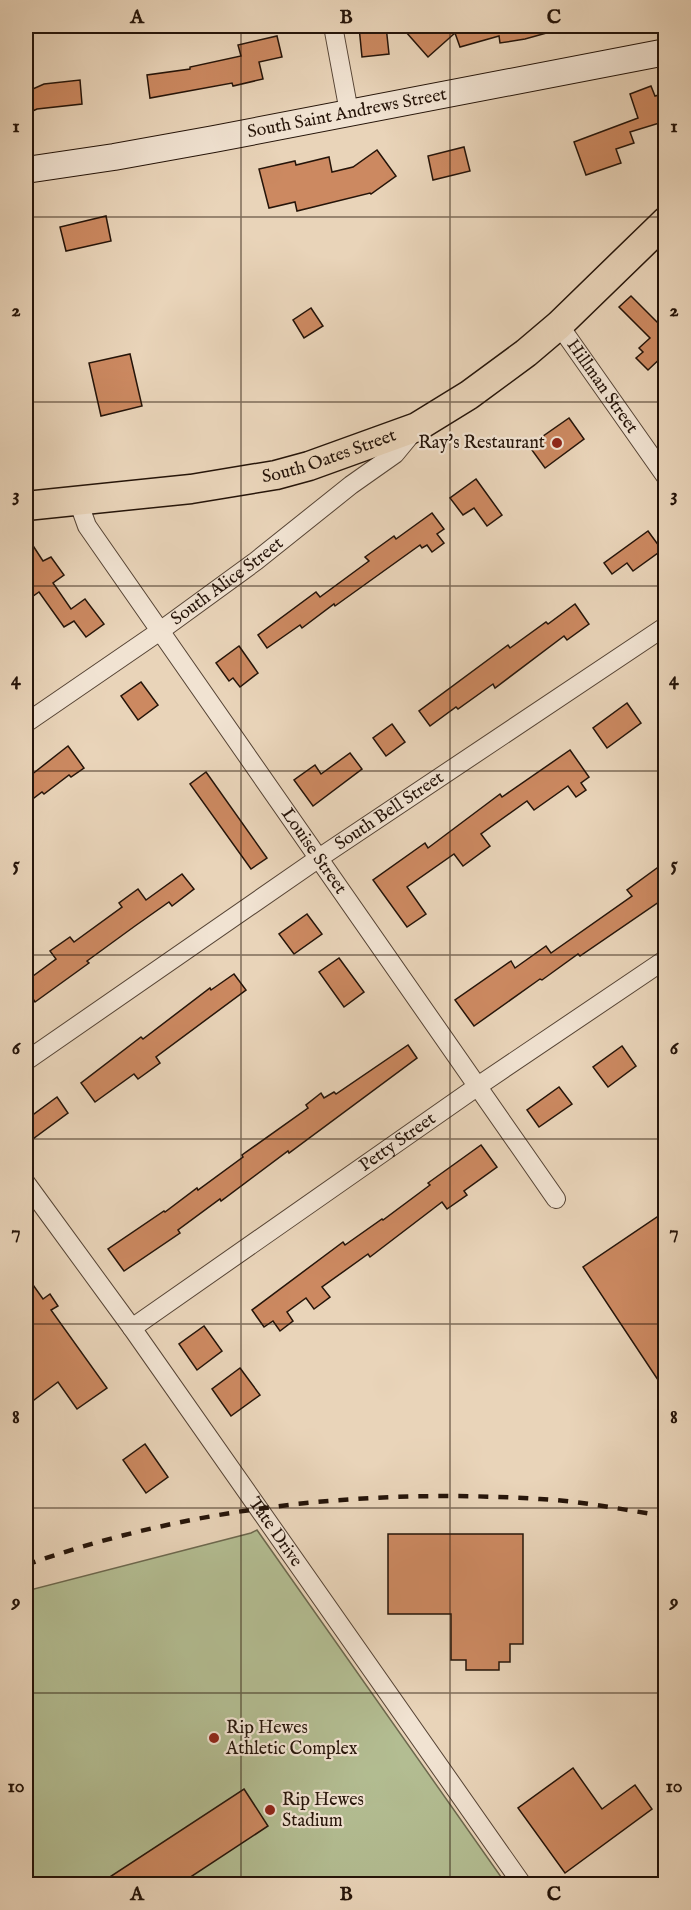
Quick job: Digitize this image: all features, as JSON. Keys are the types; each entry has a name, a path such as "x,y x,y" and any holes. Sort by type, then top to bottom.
{"main road":[{"name":"South Oates Street","path":"26,506 191,489 276,475 309,466 417,427 499,375 559,325 666,221"}],"street":[{"path":"333,26 349,112"},
{"name":"South Saint Andrews Street","path":"26,170 114,157 666,52"},
{"name":"Hillman Street","path":"559,325 666,477"},
{"name":"South Alice Street","path":"26,723 256,561 351,485 395,454 417,427"},
{"name":"Louise Street","path":"78,501 87,526 556,1199"},
{"name":"South Bell Street","path":"26,1061 320,858 666,626"},
{"name":"Petty Street","path":"132,1328 478,1086 666,958"},
{"name":"Tate Drive","path":"26,1183 132,1328 522,1884"}],"green space":[{"name":"Rip Hewes Athletic Complex","path":"257,1530 506,1884 26,1884 26,1591"}],"building":[{"path":"386,26 389,54 362,57 359,27"},
{"path":"413,26 560,26 561,29 500,43 499,36 460,47 455,33 428,57 406,32"},
{"path":"277,36 282,57 259,62 263,79 233,86 232,83 150,98 147,75 190,69 190,67 241,56 238,45"},
{"path":"80,80 82,104 37,109 26,114 26,92 44,84"},
{"path":"651,86 655,96 666,93 666,121 630,132 634,143 616,149 621,163 586,175 574,142 638,118 630,94"},
{"path":"464,147 470,171 433,180 428,156"},
{"path":"377,150 396,176 371,194 297,211 295,202 269,208 259,169 295,161 296,165 329,157 332,172 353,167"},
{"path":"106,216 111,241 66,251 60,227"},
{"path":"631,296 666,331 666,353 648,370 636,358 643,352 639,348 650,338 619,307"},
{"path":"311,308 323,326 304,338 293,320"},
{"path":"130,354 142,406 101,416 89,363"},
{"name":"Ray's Restaurant","path":"569,418 584,439 545,468 529,446"},
{"path":"476,479 502,515 487,526 474,508 463,515 450,498"},
{"path":"432,513 444,529 437,534 444,543 432,552 427,545 422,548 420,545 335,606 334,604 302,628 300,625 267,648 258,635 316,592 320,597 369,561 365,557 394,536 396,539"},
{"path":"648,531 662,550 633,571 627,563 612,574 604,563"},
{"path":"26,535 43,561 51,557 64,575 53,583 71,609 85,599 104,624 86,637 74,621 64,627 39,592 26,601"},
{"path":"575,604 589,624 567,640 564,636 495,688 493,684 430,726 419,711 508,645 510,648"},
{"path":"239,646 258,673 240,687 233,678 229,681 216,663"},
{"path":"141,682 158,705 138,720 121,696"},
{"path":"627,703 641,723 607,748 593,728"},
{"path":"392,724 405,742 386,756 373,738"},
{"path":"68,746 84,768 71,777 69,775 26,804 26,779"},
{"path":"570,750 589,777 581,783 586,790 576,797 568,786 534,810 527,801 481,834 490,846 463,866 454,854 407,887 426,914 407,927 373,880 425,843 428,848 500,794 502,797"},
{"path":"350,753 362,769 313,806 294,780 315,765 321,774"},
{"path":"206,772 267,858 251,869 190,784"},
{"path":"657,868 666,880 666,897 580,956 578,954 542,980 540,979 474,1026 455,1000 511,961 515,968 546,946 551,953 632,896 627,890"},
{"path":"182,874 194,889 172,906 169,902 135,926 35,1002 26,988 26,966 33,976 56,959 50,951 70,937 74,942 122,907 119,903 138,889 146,900"},
{"path":"307,914 322,934 294,954 279,934"},
{"path":"339,958 364,992 344,1007 319,972"},
{"path":"234,974 246,990 156,1057 160,1063 138,1079 134,1074 95,1102 81,1083 141,1037 143,1039 210,988 211,990"},
{"path":"408,1045 417,1058 289,1153 288,1151 178,1230 180,1233 124,1271 108,1249 197,1188 198,1190 308,1108 306,1105 321,1093 324,1098 334,1092 336,1094"},
{"path":"622,1046 636,1066 608,1087 593,1067"},
{"path":"559,1087 572,1104 539,1127 527,1110"},
{"path":"57,1097 68,1113 26,1144 26,1120"},
{"path":"481,1145 497,1167 464,1191 467,1195 447,1209 442,1202 370,1257 368,1254 322,1287 330,1297 314,1309 306,1298 287,1312 293,1321 280,1331 273,1321 264,1327 252,1310 343,1242 345,1245 383,1220 430,1185 428,1183"},
{"path":"666,1211 666,1392 583,1267"},
{"path":"26,1275 43,1299 50,1294 58,1306 51,1310 107,1388 77,1409 58,1382 26,1406"},
{"path":"204,1326 222,1351 197,1370 179,1344"},
{"path":"240,1368 260,1395 231,1416 212,1389"},
{"path":"145,1444 168,1477 146,1493 123,1460"},
{"path":"388,1534 523,1534 523,1644 510,1644 510,1662 499,1662 499,1670 466,1670 466,1660 451,1660 451,1614 388,1614"},
{"path":"573,1768 602,1809 635,1785 652,1809 565,1873 518,1808"},
{"path":"244,1789 268,1826 180,1884 99,1884"}],"railway":[{"path":"26,1565 88,1545 214,1516 279,1506 344,1500 475,1496 540,1499 666,1516"}],"place":[{"name":"Ray's Restaurant","path":"557,443"},
{"name":"Rip Hewes Athletic Complex","path":"214,1738"},
{"name":"Rip Hewes Stadium","path":"270,1810"}]}
